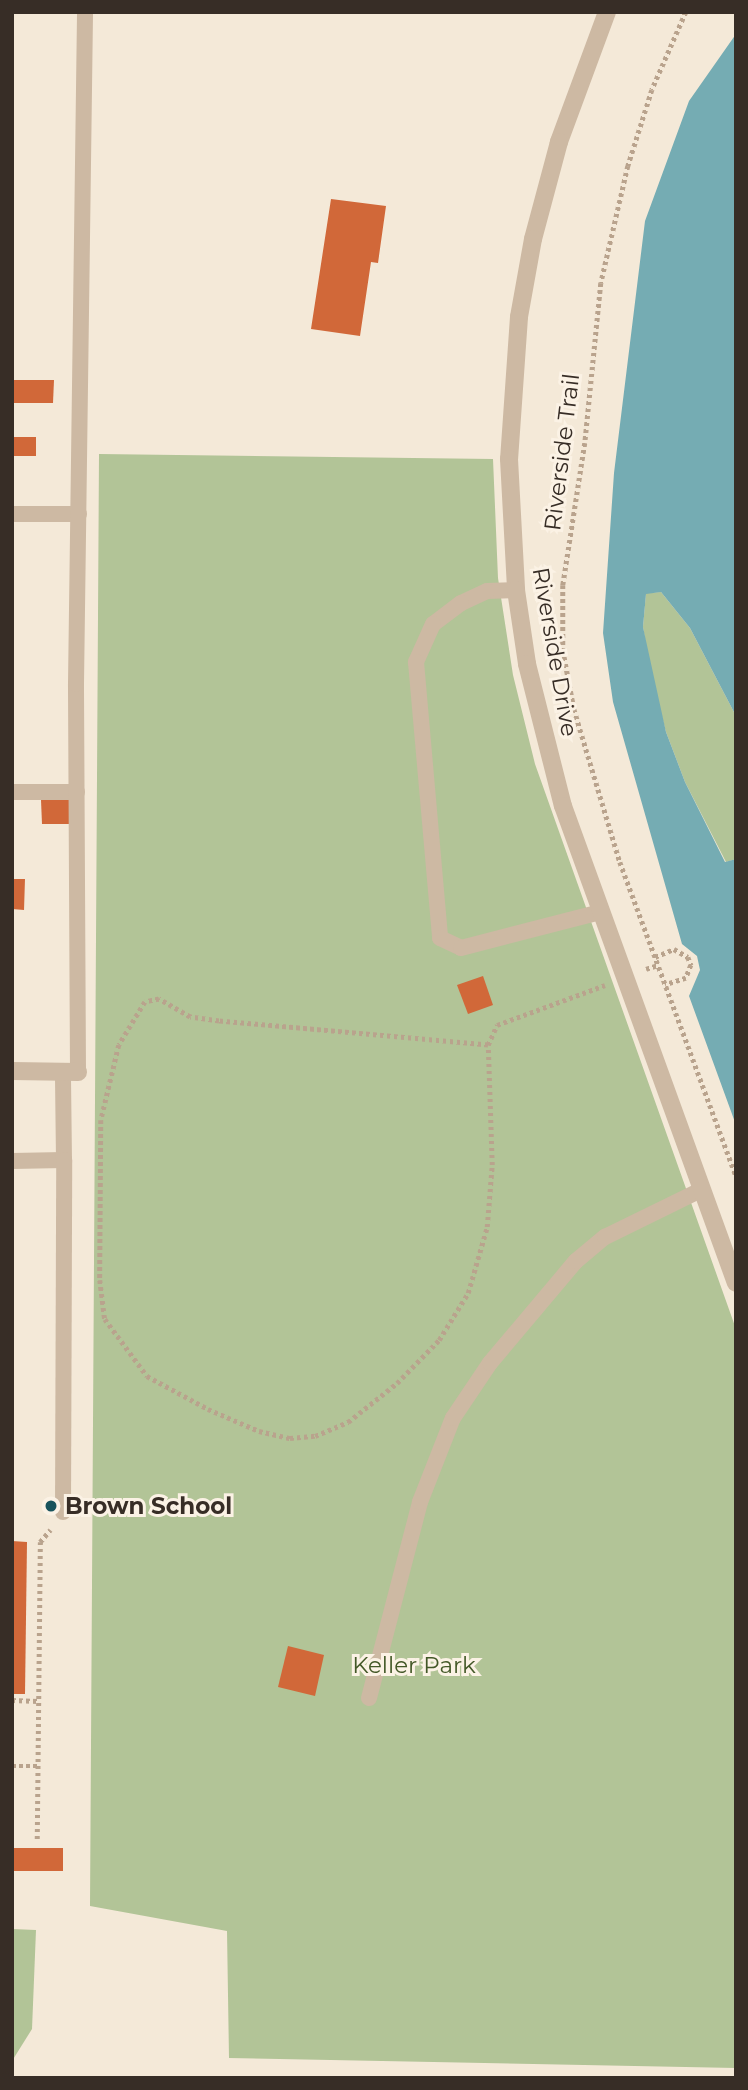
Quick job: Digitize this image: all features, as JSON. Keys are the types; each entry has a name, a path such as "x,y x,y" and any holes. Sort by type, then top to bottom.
{"street":[{"name":"Riverside Drive","path":"607,12 559,142 533,239 519,317 509,458 516,590 542,732 600,912 736,1283"},
{"path":"12,1071 71,1072"}],"lane":[{"path":"63,1512 64,1160 71,1072 77,792 85,12"},
{"path":"12,514 79,514"},
{"path":"516,590 487,591 461,603 433,624 416,662 440,938 461,948 600,912"},
{"path":"12,792 77,792"},
{"path":"12,1161 64,1160"},
{"path":"369,1698 420,1502 453,1418 491,1363 576,1261 605,1237 701,1190"}],"path":[{"name":"Riverside Trail","path":"686,12 652,90 628,166 601,283 585,443 564,585 563,650 574,709 620,862 736,1176"},
{"path":"655,957 674,949 688,957 691,965 686,978 665,985"},
{"path":"488,1045 219,1021 190,1017 159,999 145,1002 119,1045 101,1120 100,1280 105,1319 146,1376 234,1420 290,1438 315,1436 348,1422 397,1383 439,1340 468,1293 487,1227 492,1165 488,1045 497,1025 658,965"},
{"path":"37,1839 40,1542"},
{"path":"12,1700 38,1700"},
{"path":"12,1766 38,1766"}],"green space":[{"name":"Keller Park","path":"99,454 493,459 498,578 513,675 535,764 736,1329 736,2068 229,2058 227,1931 90,1906"},
{"path":"661,592 690,628 736,716 736,859 726,862 685,782 666,732 651,675 643,627 646,593"},
{"path":"12,1929 36,1930 32,2029 12,2061"}],"water":[{"path":"736,34 736,716 690,628 661,592 646,594 643,627 666,732 685,782 725,862 736,859 736,1125 689,996 700,970 697,956 682,944 613,702 603,633 614,473 645,221 689,101"}],"building":[{"path":"331,199 386,206 378,263 371,262 360,336 311,329"},
{"path":"12,380 54,380 53,403 12,403"},
{"path":"12,437 36,437 36,456 12,456"},
{"path":"73,799 74,824 42,824 41,800"},
{"path":"12,879 25,879 24,910 12,909"},
{"path":"483,976 493,1005 468,1014 457,985"},
{"path":"12,1541 27,1542 25,1694 12,1694"},
{"path":"288,1646 324,1655 315,1696 278,1687"},
{"path":"12,1848 63,1848 63,1871 12,1871"}],"place":[{"name":"Brown School","path":"51,1506"}]}
